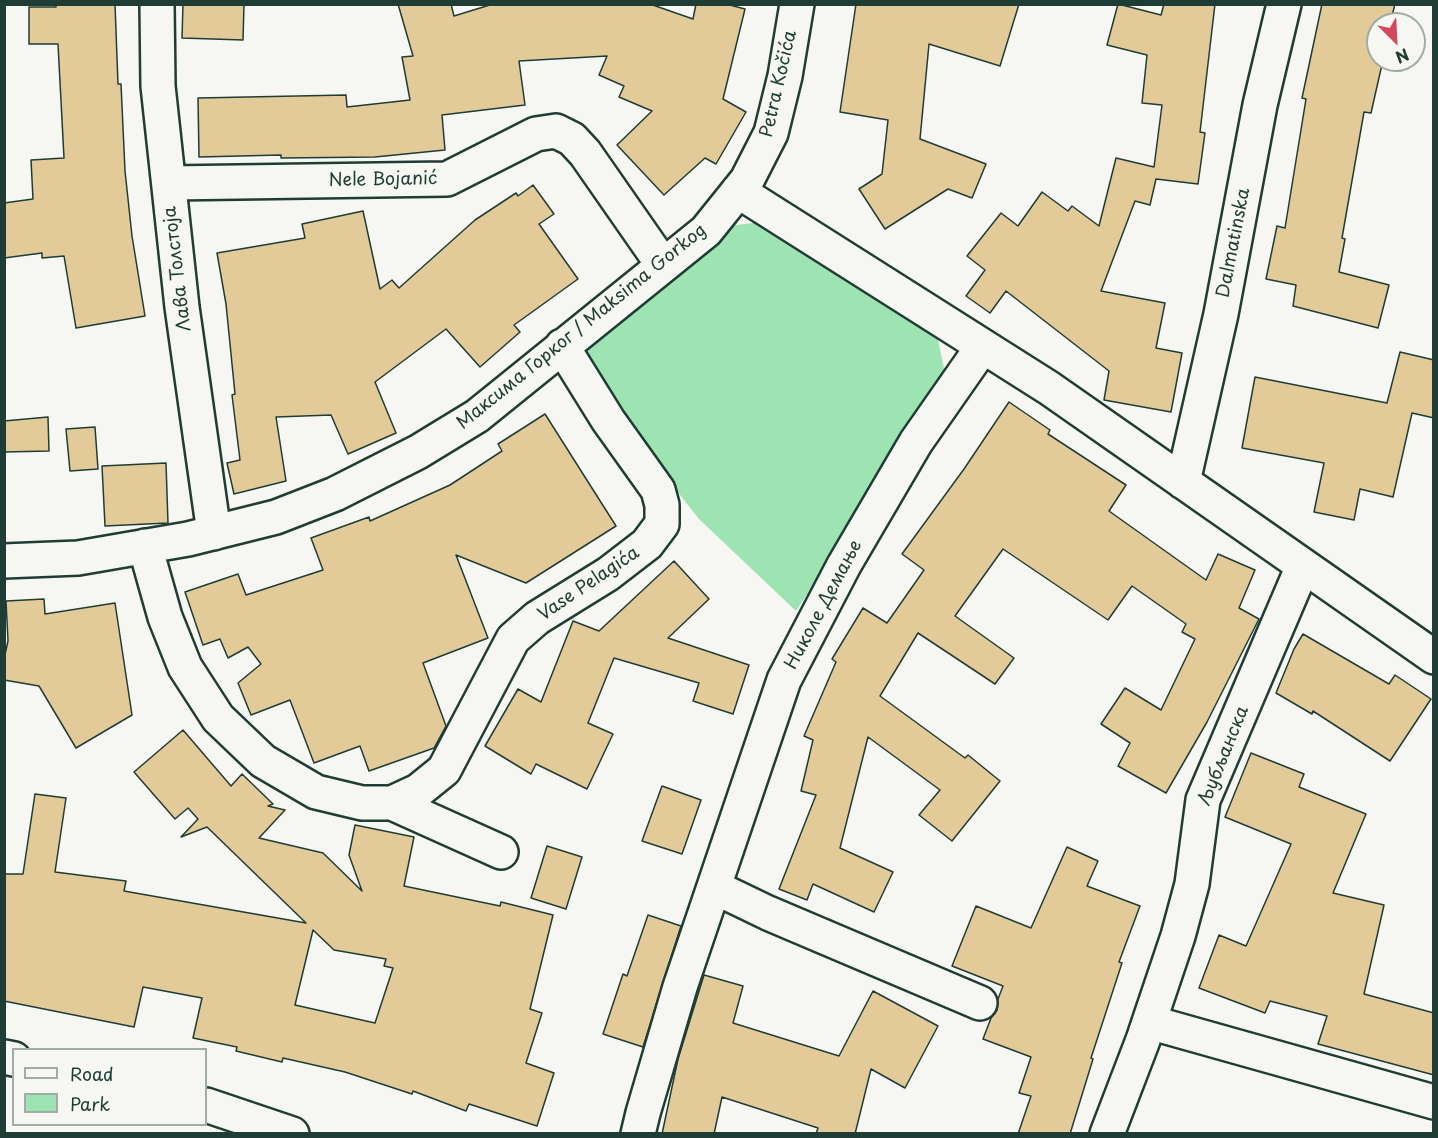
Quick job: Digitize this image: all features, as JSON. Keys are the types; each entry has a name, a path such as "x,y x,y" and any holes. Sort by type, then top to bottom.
{"street":[{"name":"Лава Толстоја","path":"157,4 158,86 182,308 214,532"},
{"name":"Petra Kočića","path":"738,191 747,180 771,133 797,4"},
{"name":"Dalmatinska","path":"1183,482 1221,314 1260,105 1284,4"},
{"name":"Nele Bojanić","path":"169,183 447,179 536,134 556,131 572,139 585,153 663,265"},
{"name":"Максима Горког / Maksima Gorkog","path":"4,561 78,558 188,539 276,517 325,498 418,452 477,416 706,231 738,191"},
{"path":"738,191 1049,388 1434,657"},
{"name":"Vase Pelagića","path":"392,803 418,791 444,770 513,639 537,618 608,574 640,550 662,525 662,505 658,490 608,420 562,346"},
{"name":"Николе Демање","path":"638,1134 642,1113 680,987 784,680 844,565 916,442 983,346"},
{"name":"Vase Pelagića","path":"145,546 165,617 185,667 218,718 263,760 316,792 362,803 392,803 501,852"},
{"name":"Љубљанска","path":"1107,1134 1178,936 1192,884 1203,800 1303,566"},
{"path":"714,887 980,1003"},
{"path":"1149,1022 1434,1102"},
{"path":"207,1105 292,1134"}],"green space":[{"path":"780,220 938,340 947,383 796,611 699,519 633,435 584,348 727,226"}],"building":[{"path":"56,4 115,4 125,171 132,236 145,316 76,328 64,256 42,258 42,253 4,258 4,203 33,199 31,160 64,158 58,44 29,44 29,7 56,7"},
{"path":"183,4 244,4 243,40 182,38"},
{"path":"398,4 451,4 454,16 493,4 650,4 693,19 696,4 726,4 745,9 723,99 746,112 716,164 705,158 664,195 617,145 652,111 619,97 624,86 599,75 607,56 519,61 525,105 442,115 445,150 375,157 281,158 281,155 199,157 198,98 346,95 347,107 410,100 402,57 413,56"},
{"path":"856,4 1019,4 1000,66 929,44 920,139 986,164 972,198 948,189 885,229 859,189 882,174 888,120 840,112"},
{"path":"1118,4 1161,15 1164,4 1215,4 1200,132 1205,133 1198,184 1156,179 1150,205 1135,201 1101,291 1165,303 1156,348 1182,353 1171,412 1104,400 1109,371 1006,291 990,313 966,296 985,270 967,256 1001,213 1018,226 1042,192 1068,211 1072,206 1099,226 1116,158 1154,167 1162,105 1142,103 1147,55 1107,45"},
{"path":"1322,4 1395,4 1393,12 1366,12 1366,72 1380,72 1371,113 1364,112 1342,238 1345,239 1339,272 1389,285 1378,328 1293,306 1296,285 1266,279 1277,226 1285,228 1306,99 1302,98"},
{"path":"533,185 554,214 539,224 578,279 514,325 520,332 480,367 446,329 375,382 396,433 348,454 331,415 276,417 286,481 234,494 227,463 240,460 232,395 235,394 226,304 217,253 305,238 302,224 363,211 380,289 392,280 399,288 475,220 516,193 518,196"},
{"path":"1400,352 1434,360 1434,418 1412,413 1393,497 1360,489 1354,520 1314,512 1324,463 1242,448 1255,377 1387,403"},
{"path":"1009,402 1050,430 1048,434 1126,485 1109,511 1206,580 1218,554 1255,570 1239,608 1259,619 1207,722 1166,793 1118,766 1130,743 1101,724 1125,688 1161,710 1195,639 1182,632 1186,624 1132,586 1108,620 1003,549 955,616 1014,658 995,684 918,633 880,696 965,758 968,755 1000,781 952,841 919,815 940,790 868,737 840,848 893,872 874,912 813,884 807,900 779,889 816,795 801,791 813,740 804,736 836,662 832,659 863,608 887,623 924,570 902,554"},
{"path":"545,414 616,526 526,583 456,555 488,638 423,663 446,726 434,748 369,771 360,746 314,763 290,700 251,715 238,683 261,664 248,647 228,658 220,639 203,645 185,592 238,574 246,595 323,570 311,538 369,517 370,521 450,485 502,451 498,444"},
{"path":"48,417 49,451 4,452 4,421"},
{"path":"95,427 98,469 70,471 66,429"},
{"path":"166,463 168,523 105,526 102,466"},
{"path":"674,561 709,599 668,638 749,665 733,714 693,701 699,683 614,658 588,723 613,734 587,789 536,764 531,774 485,746 518,689 541,702 573,621 599,631"},
{"path":"44,599 45,614 115,603 132,715 76,748 39,686 4,680 4,659 8,641 6,601"},
{"path":"1303,634 1389,684 1395,675 1431,699 1390,761 1313,711 1312,714 1276,693 1294,649"},
{"path":"183,730 231,786 242,774 273,804 268,806 285,810 259,838 323,853 362,891 349,855 355,825 414,837 404,886 500,906 501,902 553,915 530,1009 542,1013 526,1063 554,1073 537,1126 469,1104 466,1111 413,1091 412,1094 345,1072 283,1058 282,1062 236,1051 237,1047 193,1038 202,998 143,987 134,1027 4,1001 4,874 23,874 35,794 66,798 55,872 126,881 124,891 306,923 207,827 181,837 198,819 188,808 175,819 134,772","holes":["313,930 334,950 386,959 384,966 393,968 375,1023 295,1005"]},
{"path":"1251,753 1304,774 1299,787 1366,814 1333,893 1384,905 1364,994 1434,1013 1434,1075 1318,1044 1327,1016 1270,1001 1265,1013 1199,988 1219,935 1246,946 1291,844 1225,817"},
{"path":"662,786 701,800 682,854 642,841"},
{"path":"547,846 582,857 566,909 531,898"},
{"path":"1067,847 1098,861 1087,886 1140,906 1119,962 1122,963 1091,1058 1093,1059 1070,1134 1018,1134 1031,1096 1019,1093 1031,1057 983,1039 991,1018 997,1010 1003,986 952,966 976,906 1031,928"},
{"path":"648,915 681,926 643,1047 603,1034 623,974 627,976"},
{"path":"704,975 743,986 733,1023 839,1056 873,991 938,1026 905,1088 871,1069 855,1134 816,1134 818,1128 722,1097 714,1134 662,1134 678,1059"}]}
